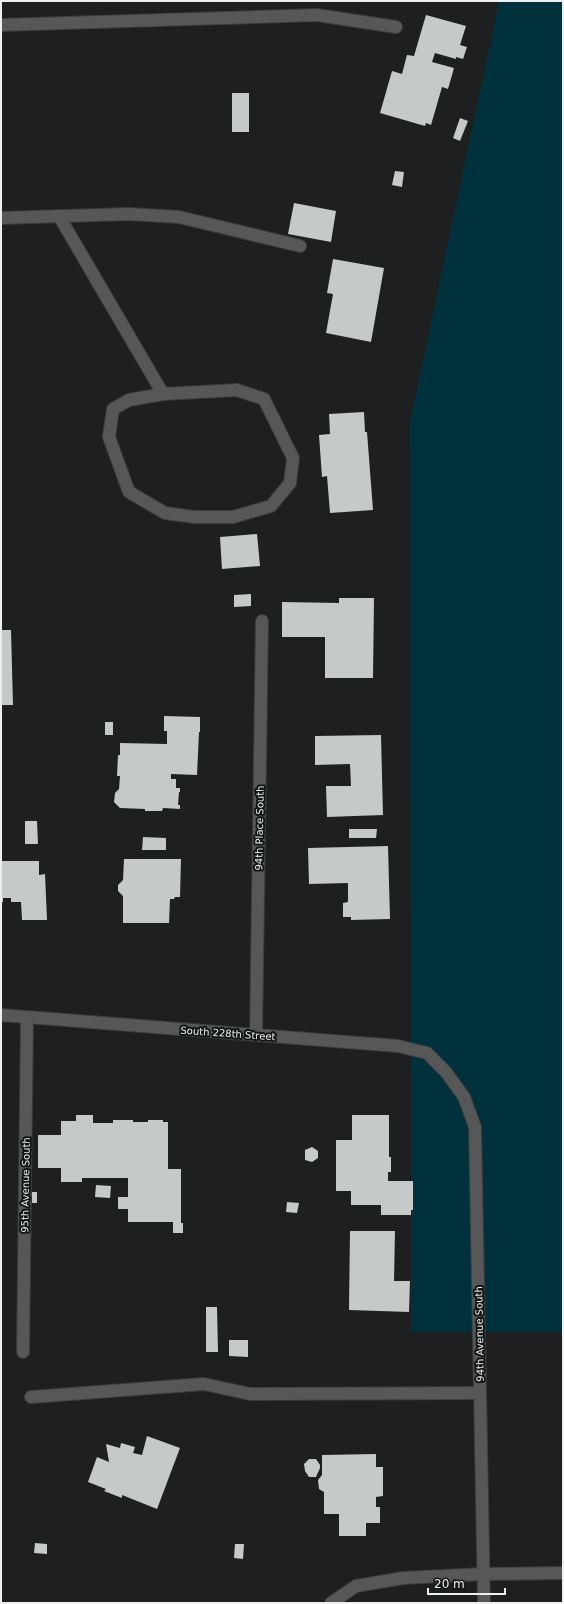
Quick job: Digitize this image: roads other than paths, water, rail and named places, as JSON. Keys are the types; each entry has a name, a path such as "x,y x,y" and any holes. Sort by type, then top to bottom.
{"street":[{"path":"1,25 317,15 396,27"},
{"path":"1,218 129,214 179,217 300,246"},
{"path":"59,216 163,394"},
{"path":"237,390 264,399 293,458 290,483 271,506 233,517 194,517 165,512 129,492 109,437 113,409 129,400 163,394 237,390"},
{"name":"94th Place South","path":"256,1035 262,621"},
{"name":"South 228th Street","path":"1,1014 26,1018 398,1046 427,1053 446,1072"},
{"name":"95th Avenue South","path":"23,1352 26,1018"},
{"name":"94th Avenue South","path":"446,1072 464,1097 475,1127 484,1603"},
{"path":"32,1397 204,1384 250,1394 480,1393"},
{"path":"331,1603 356,1586 403,1578 483,1574 563,1573"}]}
